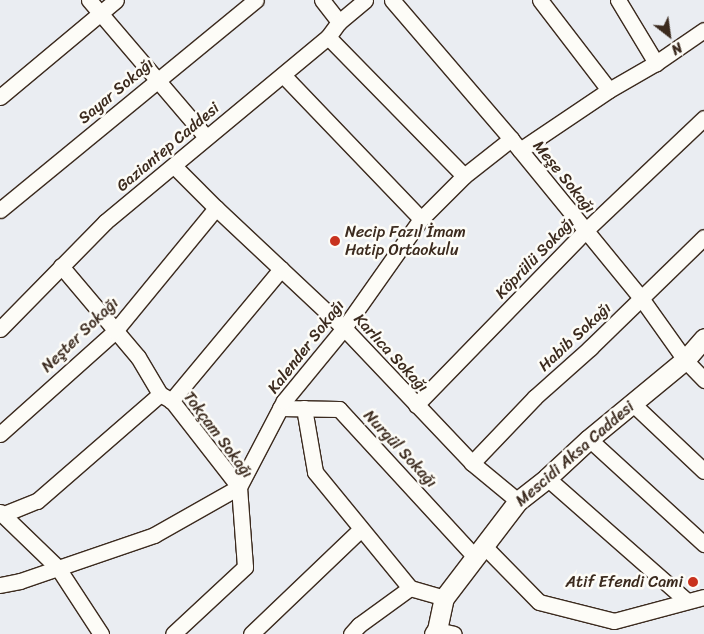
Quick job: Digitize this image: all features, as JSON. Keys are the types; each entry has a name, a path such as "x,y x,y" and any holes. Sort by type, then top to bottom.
{"street":[{"path":"89,0 158,78 206,137"},
{"path":"0,97 116,0"},
{"name":"Sayar Sokağı","path":"0,210 158,78 256,0"},
{"path":"322,0 339,22"},
{"name":"Gaziantep Caddesi","path":"0,329 105,222 328,37 339,22 366,0"},
{"name":"Meşe Sokağı","path":"392,0 516,145 641,298 685,360 704,380"},
{"path":"540,0 609,90"},
{"path":"618,0 656,63"},
{"name":"Kalender Sokağı","path":"239,487 280,408 344,328 421,219 464,176 656,63 704,30"},
{"path":"328,37 464,176"},
{"path":"283,74 421,219"},
{"name":"Köprülü Sokağı","path":"416,405 586,232 704,118"},
{"name":"Karlıca Sokağı","path":"174,166 344,328 472,463 518,501"},
{"name":"Neşter Sokağı","path":"0,434 115,331 216,208"},
{"name":"Habib Sokağı","path":"472,463 535,397 704,237"},
{"name":"Tokçam Sokağı","path":"61,266 138,357 165,397 239,487 245,567 173,634"},
{"path":"101,634 58,568 2,513 37,501 165,397 281,269"},
{"name":"Mescidi Aksa Caddesi","path":"442,633 444,598 518,501 547,478 589,438 685,360 704,338"},
{"path":"632,403 704,471"},
{"name":"Nurgül Sokağı","path":"280,408 339,409 479,551 540,602 614,621 704,597"},
{"path":"304,408 314,472 410,588 444,598"},
{"path":"589,438 704,544"},
{"path":"547,478 687,601"},
{"path":"0,585 20,581 154,535 239,487"},
{"path":"251,634 361,529"},
{"path":"351,634 359,625 410,588"}],"place":[{"name":"Necip Fazıl İmam Hatip Ortaokulu","path":"335,241"},
{"name":"Atif Efendi Cami","path":"693,582"}]}
